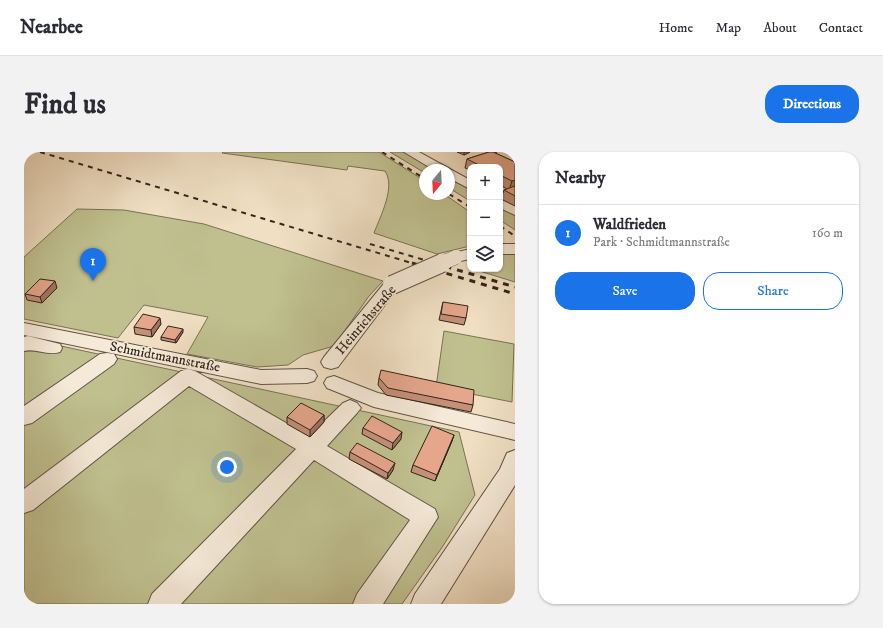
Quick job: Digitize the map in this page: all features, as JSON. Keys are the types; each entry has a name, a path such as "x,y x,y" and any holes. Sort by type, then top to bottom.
{"street":[{"path":"410,152 433,164"},
{"path":"455,176 467,183"},
{"path":"503,204 515,211"},
{"path":"503,249 515,249"},
{"name":"Heinrichstraße","path":"331,362 392,286 463,256"},
{"name":"Schmidtmannstraße","path":"24,329 222,365 261,376 307,376"},
{"path":"24,345 28,342 188,376 312,448 426,517 366,604"},
{"path":"24,417 107,359"},
{"path":"324,360 331,362 339,368 341,374 338,380 334,383 317,383 307,376 308,367 314,362 324,360"},
{"path":"24,503 188,376"},
{"path":"334,383 374,400 514,435"},
{"path":"162,604 350,408"},
{"path":"425,604 507,493 510,473 515,459"}],"green space":[{"path":"379,152 419,177 419,200 453,200 467,210 467,247 437,254 374,233 383,211 388,193 389,185 385,171 348,166 347,170 222,153"},
{"path":"390,152 407,152 428,164 419,164 419,169"},
{"path":"455,179 467,186 467,199 455,192"},
{"path":"503,208 515,214 515,230 503,222"},
{"path":"77,209 124,210 204,224 383,281 369,296 334,346 303,355 288,365 257,367 187,354 208,317 144,305 118,338 24,319 24,257"},
{"path":"503,249 515,249 515,282 483,272 503,272"},
{"path":"444,331 514,344 512,402 436,387"},
{"path":"24,338 459,432 475,495 443,546 402,604 24,604"}],"building":[{"path":"493,152 515,162 515,180 512,181 503,176 503,164 477,164 467,159"},
{"path":"515,186 515,196 504,190"},
{"path":"40,279 55,281 40,297 25,294"},
{"path":"443,302 468,306 466,318 441,314"},
{"path":"143,314 160,318 151,330 134,327"},
{"path":"168,326 183,329 175,340 161,337"},
{"path":"381,370 474,390 473,405 388,388 379,378"},
{"path":"301,403 324,415 310,430 287,417"},
{"path":"372,416 402,432 393,443 363,428"},
{"path":"432,426 454,435 437,475 413,465"},
{"path":"357,443 395,463 388,473 350,452"}],"railway":[{"path":"40,152 415,264"},
{"path":"382,152 419,175"},
{"path":"455,198 467,205"},
{"path":"503,228 515,236"},
{"path":"370,244 438,264"},
{"path":"412,263 515,294"},
{"path":"434,263 515,287"}],"place":[{"name":"Waldfrieden","path":"93,281"}]}
